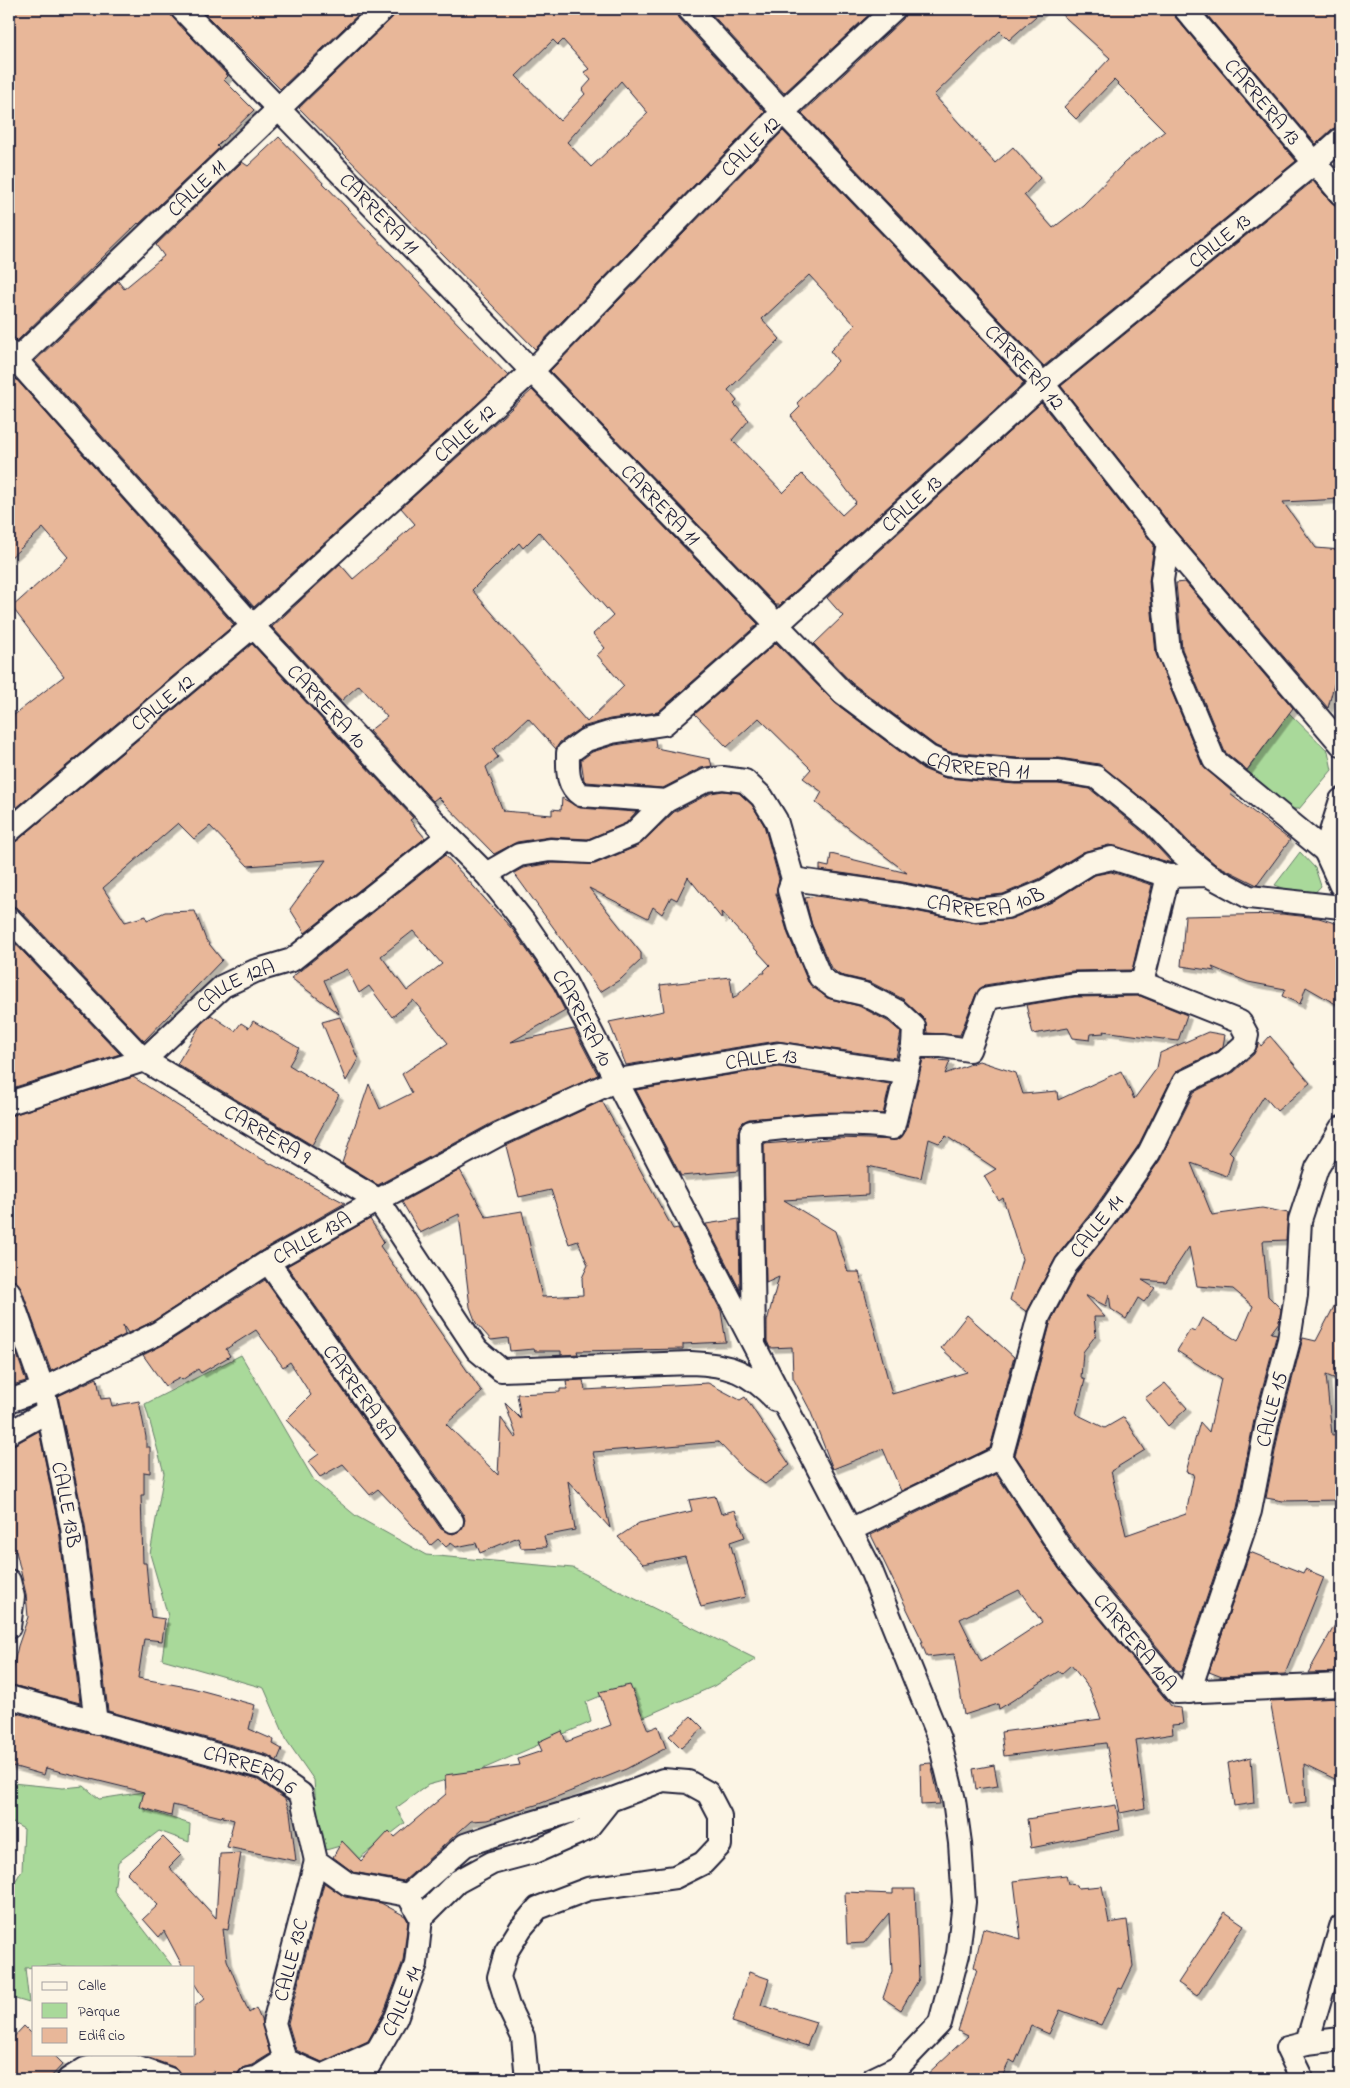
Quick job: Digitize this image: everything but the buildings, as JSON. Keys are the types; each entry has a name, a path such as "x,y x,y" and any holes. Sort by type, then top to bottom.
{"street":[{"name":"CARRERA 11","path":"182,9 843,693 928,756 947,765 1059,771 1096,777 1154,824 1180,852 1208,875 1249,897 1341,907"},
{"name":"CALLE 11","path":"11,360 280,110 383,9"},
{"name":"CARRERA 12","path":"689,9 783,112 1043,384 1168,542 1341,744"},
{"name":"CALLE 12","path":"9,831 253,626 532,371 783,112 894,9"},
{"name":"CARRERA 13","path":"1185,9 1341,194"},
{"name":"CALLE 13","path":"666,801 581,795 574,790 569,777 568,753 586,740 612,732 664,724 1043,384 1341,139"},
{"name":"CARRERA 10","path":"11,360 253,626 448,836 486,874 524,922 565,982 617,1080 870,1568 939,1739 954,1800 960,1843 964,1902 958,1954 940,2023 904,2073"},
{"path":"1168,542 1162,580 1169,652 1214,760 1326,851 1341,886"},
{"path":"486,874 519,855 550,850 590,852 633,834 666,801 707,780 723,778 745,781 762,798 776,820 793,879 789,890 800,929 820,977 834,986 864,994 897,1011 914,1027 913,1046 893,1128 875,1125 802,1125 751,1132 754,1346"},
{"path":"1326,851 1341,800"},
{"name":"CALLE 12A","path":"9,1103 144,1060 223,986 255,971 292,960 448,836"},
{"name":"CARRERA 10B","path":"793,879 901,895 975,910 1006,907 1045,891 1090,863 1112,858 1168,876"},
{"name":"CARRERA 11","path":"1168,876 1208,875"},
{"path":"913,1046 942,1046 969,1050 988,998 1074,984 1142,983 1168,876"},
{"name":"CARRERA 9","path":"9,918 144,1060 378,1200 477,1350 501,1370 691,1363 715,1364 742,1372 760,1384 789,1413"},
{"name":"CALLE 14","path":"1001,1457 1039,1316 1066,1265 1104,1218 1149,1154 1184,1082 1226,1062 1245,1044 1248,1035 1240,1022 1142,983"},
{"name":"CALLE 13","path":"617,1080 779,1054 905,1073"},
{"name":"CALLE 13A","path":"9,1401 43,1389 158,1333 268,1262 378,1200 498,1135 617,1080"},
{"name":"CALLE 15","path":"1189,1692 1250,1511 1267,1423 1289,1340 1296,1295 1300,1220 1317,1168 1341,1128"},
{"name":"CARRERA 8A","path":"268,1262 452,1521"},
{"name":"CALLE 13B","path":"9,1292 43,1389 72,1527 96,1723"},
{"path":"9,1433 48,1411"},
{"path":"850,1530 1001,1457"},
{"name":"CARRERA 10A","path":"1001,1457 1069,1561 1178,1692 1341,1685"},
{"path":"9,1581 13,1597 9,1627"},
{"name":"CARRERA 6","path":"9,1697 96,1723 264,1768 301,1794 316,1861"},
{"path":"408,1895 465,1846 518,1827 610,1800 663,1780 688,1782 708,1793 720,1816 720,1845 703,1863 675,1877 588,1889 538,1908 521,1928 506,1952 499,1977 508,2006 523,2037 527,2079"},
{"path":"408,1895 421,1918 457,1882 492,1863 537,1851 586,1829 610,1800"},
{"path":"316,1861 348,1884 408,1895"},
{"name":"CALLE 13C","path":"285,2060 274,2023 316,1861"},
{"name":"CALLE 14","path":"361,2079 396,2018 416,1964 421,1918"},
{"path":"1302,2079 1297,2046 1341,1927"},
{"path":"1297,2046 1341,2038"},
{"path":"249,2079 257,2078 285,2060 325,2078 375,2052"},
{"path":"69,2079 85,2069 116,2060 169,2079"},
{"path":"872,2079 904,2073"}],"green space":[{"path":"1289,713 1328,751 1332,770 1299,809 1291,809 1244,775"},
{"path":"1300,852 1315,868 1321,886 1310,898 1275,885"},
{"path":"241,1355 315,1482 356,1516 426,1555 573,1568 756,1659 714,1686 644,1717 625,1686 586,1702 591,1722 476,1772 428,1785 396,1808 405,1823 357,1860 340,1846 319,1852 314,1780 287,1741 264,1688 162,1659 168,1616 150,1554 164,1473 145,1404"},
{"path":"9,1780 12,1783 63,1788 84,1786 99,1799 144,1792 141,1808 190,1824 189,1842 159,1831 118,1862 114,1891 172,1966 32,1966 25,1968 29,2003 9,1997 9,1892 22,1870 24,1829 9,1821"}]}
